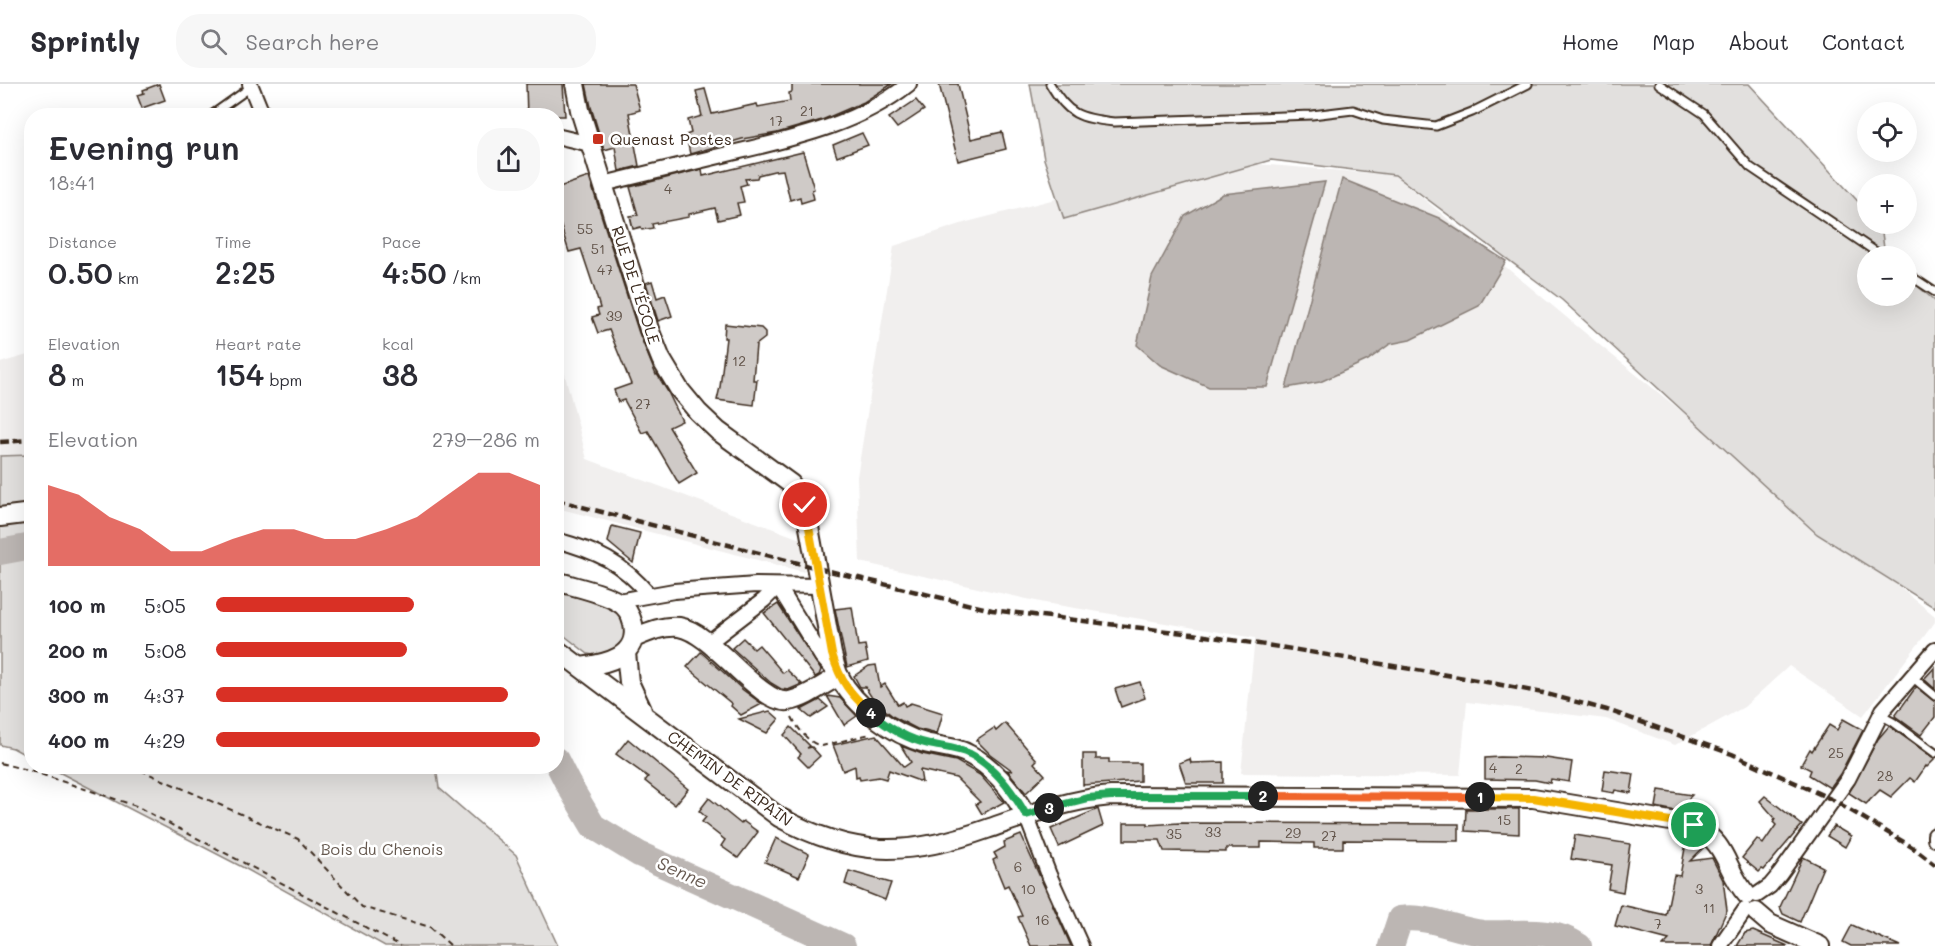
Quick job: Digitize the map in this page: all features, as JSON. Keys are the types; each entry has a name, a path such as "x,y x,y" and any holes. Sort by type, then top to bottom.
{"street":[{"name":"RUE DE L'ÉCOLE","path":"575,84 603,184 649,329 661,359 679,390 698,412 718,431 791,484 805,505 832,654 839,676"},
{"path":"603,184 806,135 861,114 895,95 909,84"},
{"path":"251,85 260,108"},
{"path":"564,138 591,144"},
{"path":"0,517 24,514"},
{"path":"564,543 604,556 638,582 649,595"},
{"path":"564,584 618,601 674,591 745,586 821,586"},
{"path":"708,643 764,600 778,586"},
{"path":"778,586 822,657 859,701 891,728 909,738 969,754 998,777 1015,796 1026,815 1049,875 1081,946"},
{"name":"CHEMIN DE RIPAIN","path":"618,601 630,616 634,627 630,645 628,682 646,717"},
{"path":"581,667 606,664 630,645 663,628 677,627 692,632 766,693 785,701 790,701 839,676"},
{"path":"1720,946 1751,903 1780,874 1840,791 1880,716 1935,650"},
{"name":"CHEMIN DE RIPAIN","path":"564,655 779,817 801,829 834,842 872,848 914,848 941,843 1064,803 1111,796 1533,798 1694,825 1718,844 1751,903"},
{"path":"1751,903 1770,924 1820,946"}],"lane":[{"path":"1050,84 1063,103 1085,119 1114,122 1312,115 1353,110 1383,120 1436,126 1472,112 1528,84"},
{"path":"1659,84 1704,114 1750,167 1867,246"},
{"path":"221,108 251,85"},
{"path":"1917,280 1935,291"},
{"path":"1911,676 1935,696"},
{"path":"1880,716 1893,722 1935,753"}],"path":[{"path":"785,701 795,723 817,746 891,728"},
{"path":"0,763 24,769"},
{"path":"40,774 136,806 401,946"},
{"path":"149,774 298,839 362,907 430,927 451,946"}],"shaded area":[{"path":"1206,160 1395,175 1602,347 1935,616 1935,622 1863,716 1789,666 1744,707 1675,745 1606,719 1467,702 1460,775 1241,773 1255,638 1045,603 860,562 857,477 894,246 967,222"},
{"path":"1342,179 1439,218 1506,261 1479,306 1410,340 1390,344 1368,360 1320,382 1286,388"},
{"path":"1325,182 1267,387 1209,387 1160,365 1137,345 1152,277 1185,216 1223,194"},
{"path":"24,356 24,455 0,456 0,363"},
{"path":"564,371 587,459 803,540 804,572 564,510"}],"green space":[{"path":"1030,84 1749,84 1857,200 1857,234 1882,234 1884,246 1857,246 1857,306 1917,306 1917,286 1935,301 1935,608 1817,534 1562,300 1395,175 1271,160 1064,219 1044,159"},
{"path":"24,455 24,754 13,748 0,745 0,456"},
{"path":"564,594 606,606 621,617 625,624 623,638 617,651 604,657 588,654 564,635"},
{"name":"Bois du Chenois","path":"63,774 437,774 439,788 516,855 558,946 385,946 246,869"}],"building":[{"path":"159,84 165,100 142,108 137,95"},
{"path":"526,84 563,84 565,116 564,108 527,108"},
{"path":"586,84 633,84 640,110 629,113 639,166 619,171 615,147 604,150"},
{"path":"792,84 892,84 864,102 822,120 690,154 686,135 691,133 688,120 702,116 696,91 705,89 712,114 757,104 758,107 790,101 789,93 792,92"},
{"path":"939,84 958,84 971,139 1002,132 1006,149 958,161"},
{"path":"916,100 924,110 897,128 889,118"},
{"path":"862,133 868,145 837,157 833,145"},
{"path":"803,152 814,189 812,190 814,199 801,203 800,197 790,200 783,170 774,171 758,175 757,178 745,179 747,184 740,186 744,202 737,203 740,215 718,220 715,208 689,214 689,217 652,224 653,228 633,229 630,216 638,215 630,187 702,169 703,176"},
{"path":"589,177 639,333 656,375 668,392 682,421 669,427 697,473 679,484 648,431 642,433 624,400 618,402 614,390 631,384 609,330 598,333 592,317 599,315 597,309 600,308 581,249 569,252 564,236 564,185"},
{"path":"652,281 657,298 665,295 672,316 658,321 646,283"},
{"path":"725,324 761,328 765,332 765,338 756,345 753,380 757,380 754,405 717,400 726,338 724,338"},
{"path":"612,526 640,533 633,563 608,542"},
{"path":"778,604 821,670 819,675 815,677 764,613"},
{"path":"852,607 858,646 865,645 868,661 847,667 835,609"},
{"path":"743,638 754,649 759,645 783,673 787,670 802,684 788,690 771,683 732,648"},
{"path":"701,652 762,704 741,715 731,706 732,704 687,667"},
{"path":"876,665 880,687 885,684 898,705 903,702 905,706 911,703 943,713 937,734 917,729 894,717 874,701 865,687 860,687 854,676 869,666"},
{"path":"1935,667 1935,689 1924,679"},
{"path":"1140,682 1145,698 1121,707 1115,689"},
{"path":"1916,687 1935,702 1935,717 1921,735 1895,716"},
{"path":"827,696 840,698 857,716 844,725"},
{"path":"820,700 828,707 811,718 801,710"},
{"path":"770,711 779,719 767,733 739,719"},
{"path":"1843,719 1863,730 1830,788 1809,775 1811,770 1801,765 1810,749 1812,751 1829,725 1837,730"},
{"path":"1005,723 1037,760 1034,763 1045,775 1026,793 1007,770 1013,771 976,740 994,728 996,731"},
{"path":"1889,726 1935,759 1926,766 1915,782 1910,778 1891,797 1880,790 1866,804 1849,793 1878,739"},
{"path":"791,727 810,746 807,748 812,747 820,756 808,767 798,757 801,754 784,735"},
{"path":"876,735 904,767 911,762 901,746 922,754 956,761 980,775 1004,802 982,814 976,804 980,802 956,778 920,770 922,782 889,770 886,779 879,777 860,780 859,776 856,777 855,766 843,771 833,745"},
{"path":"628,739 688,789 675,805 645,781 648,777 616,754"},
{"path":"1083,754 1096,754 1096,759 1109,759 1109,763 1140,763 1140,781 1083,785"},
{"path":"1485,758 1546,758 1572,762 1569,782 1551,779 1550,783 1535,780 1485,779"},
{"path":"1190,759 1191,763 1223,762 1223,783 1186,783 1179,763"},
{"path":"1605,770 1634,774 1631,793 1615,790 1614,793 1602,791"},
{"path":"1659,790 1692,795 1689,798 1688,810 1682,805 1676,811 1656,807"},
{"path":"1765,796 1802,825 1764,870 1759,872 1742,858 1757,839 1763,844 1776,825 1773,822 1775,818 1760,801"},
{"path":"709,798 741,824 743,821 758,832 738,858 721,846 725,840 702,822 706,817 699,811"},
{"path":"1098,809 1103,826 1059,847 1051,829"},
{"path":"1466,809 1519,809 1519,834 1465,831"},
{"path":"1124,823 1148,823 1148,825 1179,823 1459,824 1459,841 1343,840 1343,848 1314,848 1314,843 1261,842 1261,848 1226,848 1226,852 1164,851 1160,840 1124,840"},
{"path":"1834,826 1851,836 1845,847 1827,836"},
{"path":"1021,835 1071,946 1031,946 1018,917 1022,916 1008,885 1004,887 993,860 997,858 994,853 1005,847 1004,842"},
{"path":"1575,835 1630,844 1623,892 1608,889 1612,865 1571,859"},
{"path":"1687,837 1694,838 1704,847 1690,861 1712,858 1723,880 1727,910 1711,946 1663,946 1669,940 1615,926 1621,905 1666,915 1674,875 1680,876"},
{"path":"776,838 809,854 799,877 765,862"},
{"path":"1803,857 1823,867 1800,922 1783,914 1780,907"},
{"path":"849,871 891,883 885,900 845,884"},
{"path":"1852,925 1900,946 1851,946 1843,942"},
{"path":"1753,931 1788,946 1737,946 1745,933"}],"waterway":[{"name":"Senne","path":"0,552 24,548"},
{"name":"Senne","path":"563,774 593,826 639,854 843,946"},
{"path":"1391,946 1400,919 1411,918 1483,933 1545,934 1557,936 1579,946"}],"railway":[{"path":"0,442 24,440"},
{"path":"564,502 817,568 992,610 1192,634 1292,649 1543,693 1607,710 1732,754 1833,800 1912,847 1935,865"}],"place":[{"name":"Quenast Postes","path":"598,139"}],"route":[{"path":"805,505 832,654 839,676 874,716 891,728 909,738 927,744 969,754 981,762 1015,796 1026,815 1064,803 1111,796 1418,796 1533,798 1694,825"}]}
